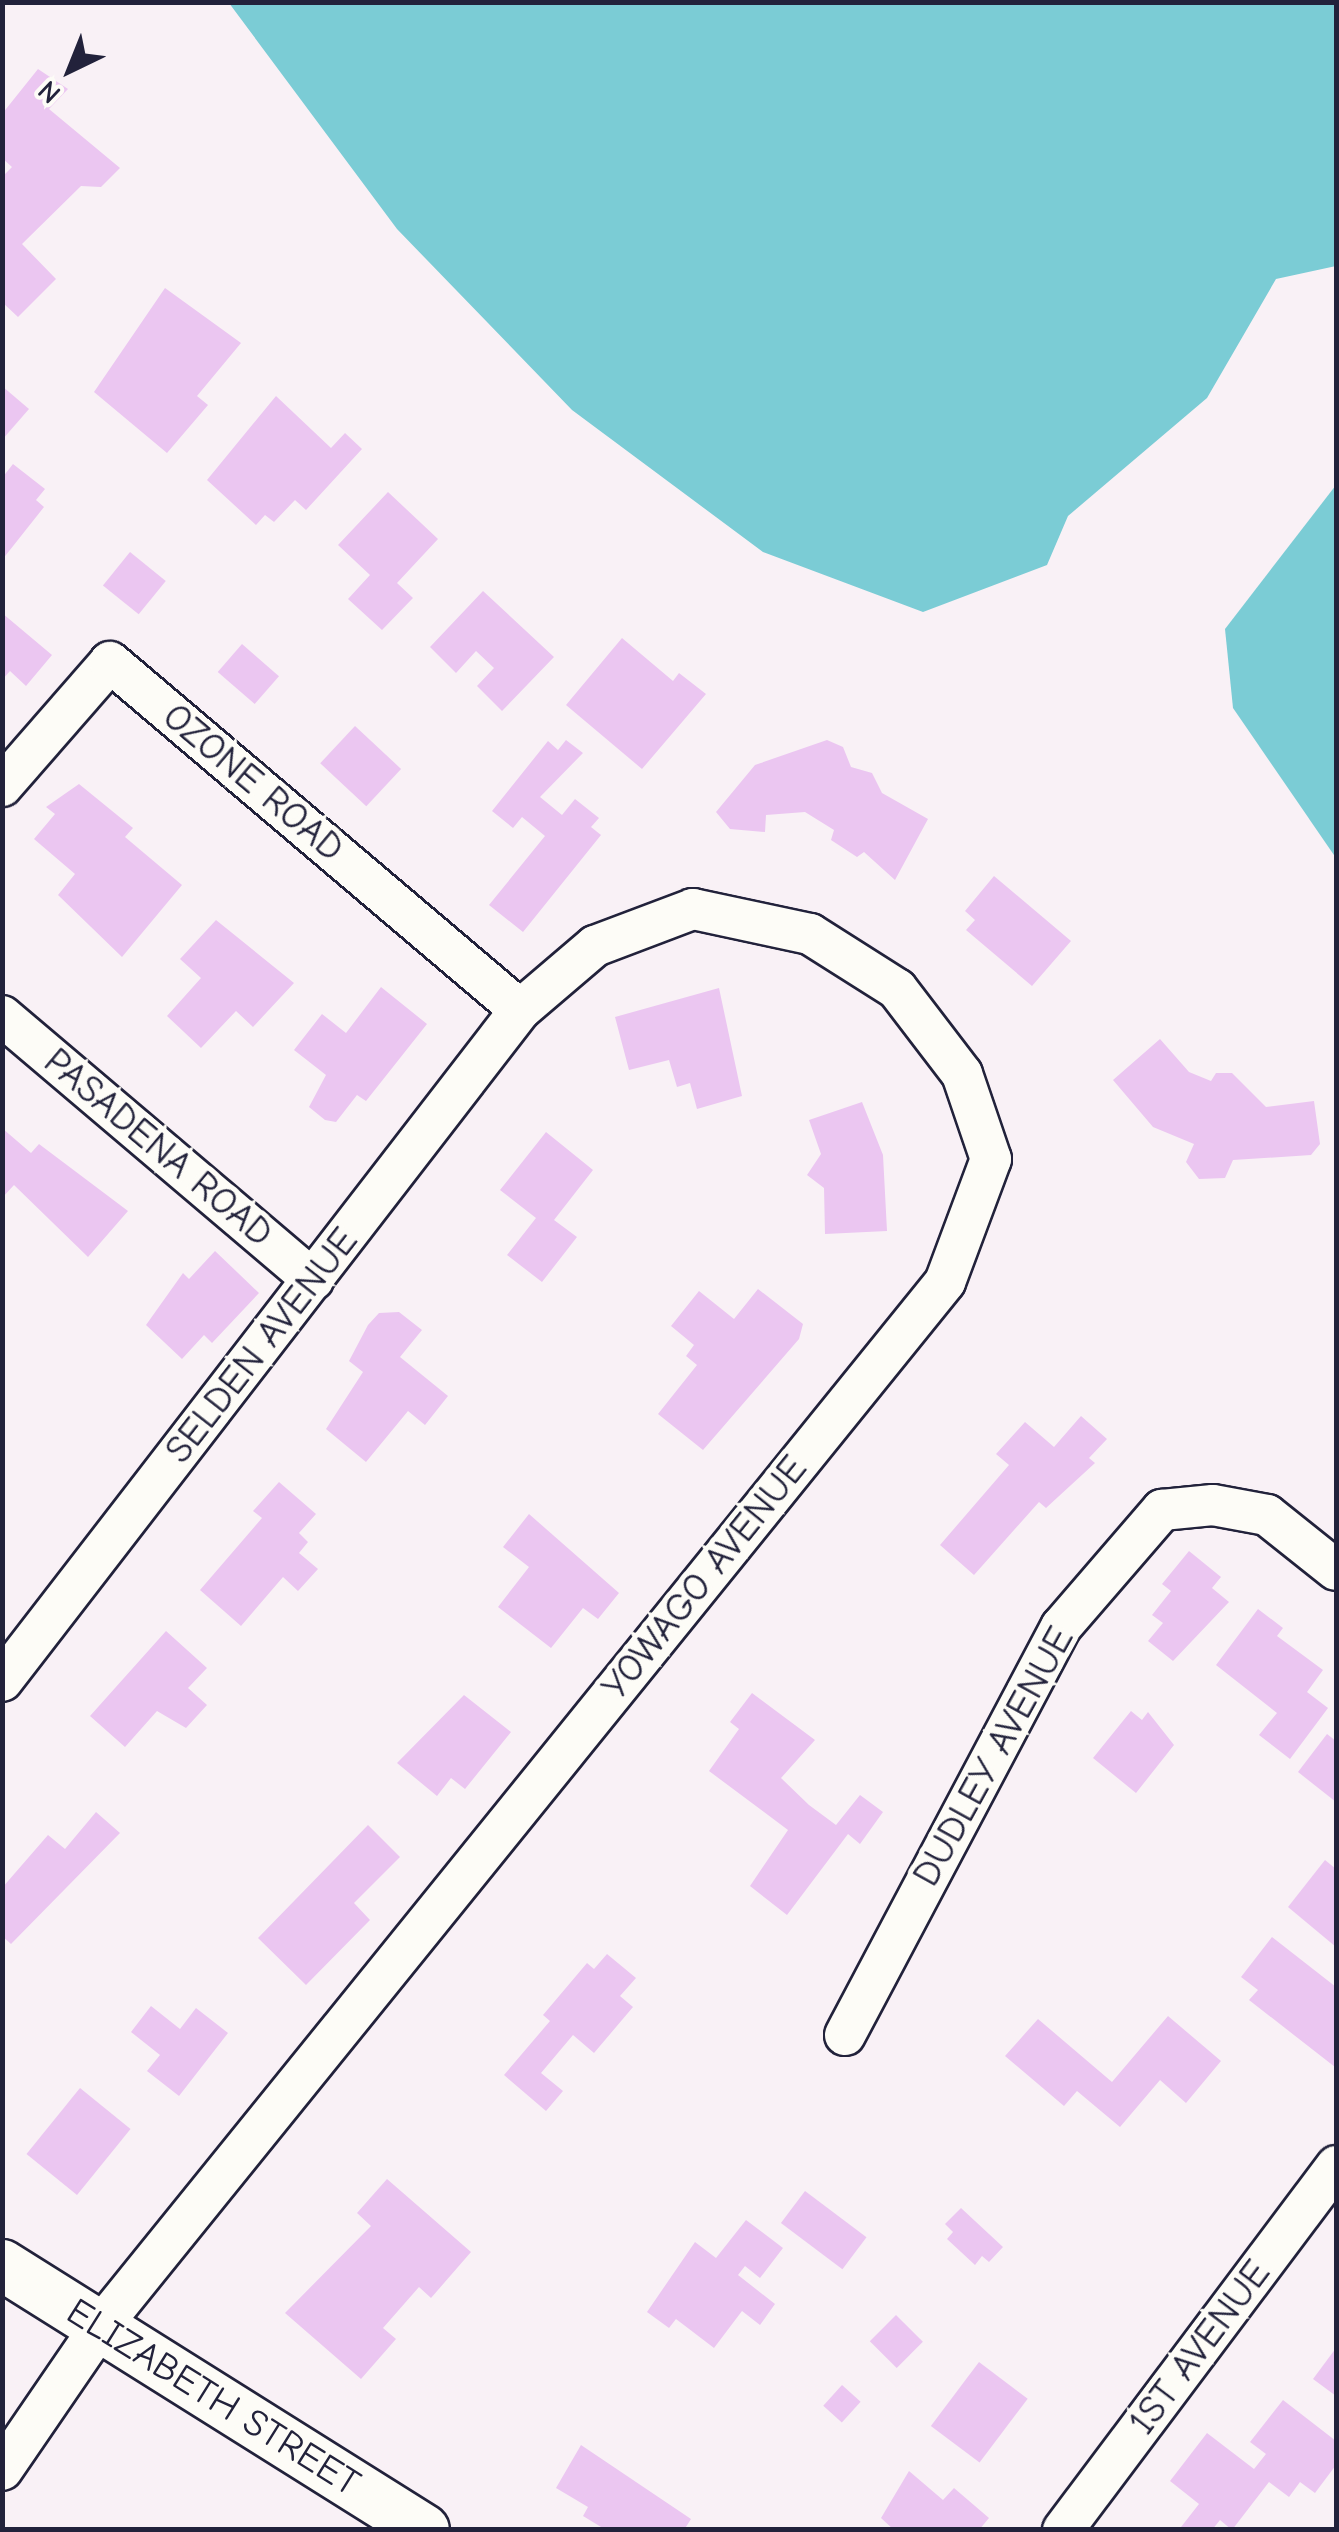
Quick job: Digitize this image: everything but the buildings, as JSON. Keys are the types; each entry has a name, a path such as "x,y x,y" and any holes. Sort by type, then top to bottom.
{"main road":[{"name":"ELIZABETH STREET","path":"2,2265 424,2530"}],"street":[{"name":"OZONE ROAD","path":"2,786 110,662 520,1010"},
{"name":"YOWAGO AVENUE","path":"2,2470 100,2327 944,1282 991,1160 962,1074 898,989 810,934 693,908 595,946 520,1010"},
{"name":"SELDEN AVENUE","path":"2,1681 520,1010"},
{"name":"PASADENA ROAD","path":"2,1016 313,1280"},
{"name":"DUDLEY AVENUE","path":"845,2035 1061,1628 1162,1510 1213,1505 1266,1515 1336,1570"},
{"name":"1ST AVENUE","path":"1063,2530 1336,2166"}],"water":[{"path":"229,3 1336,3 1336,266 1276,279 1207,398 1068,516 1047,565 923,612 763,552 572,410 397,229"},
{"path":"1336,485 1336,858 1233,708 1225,629"}]}
